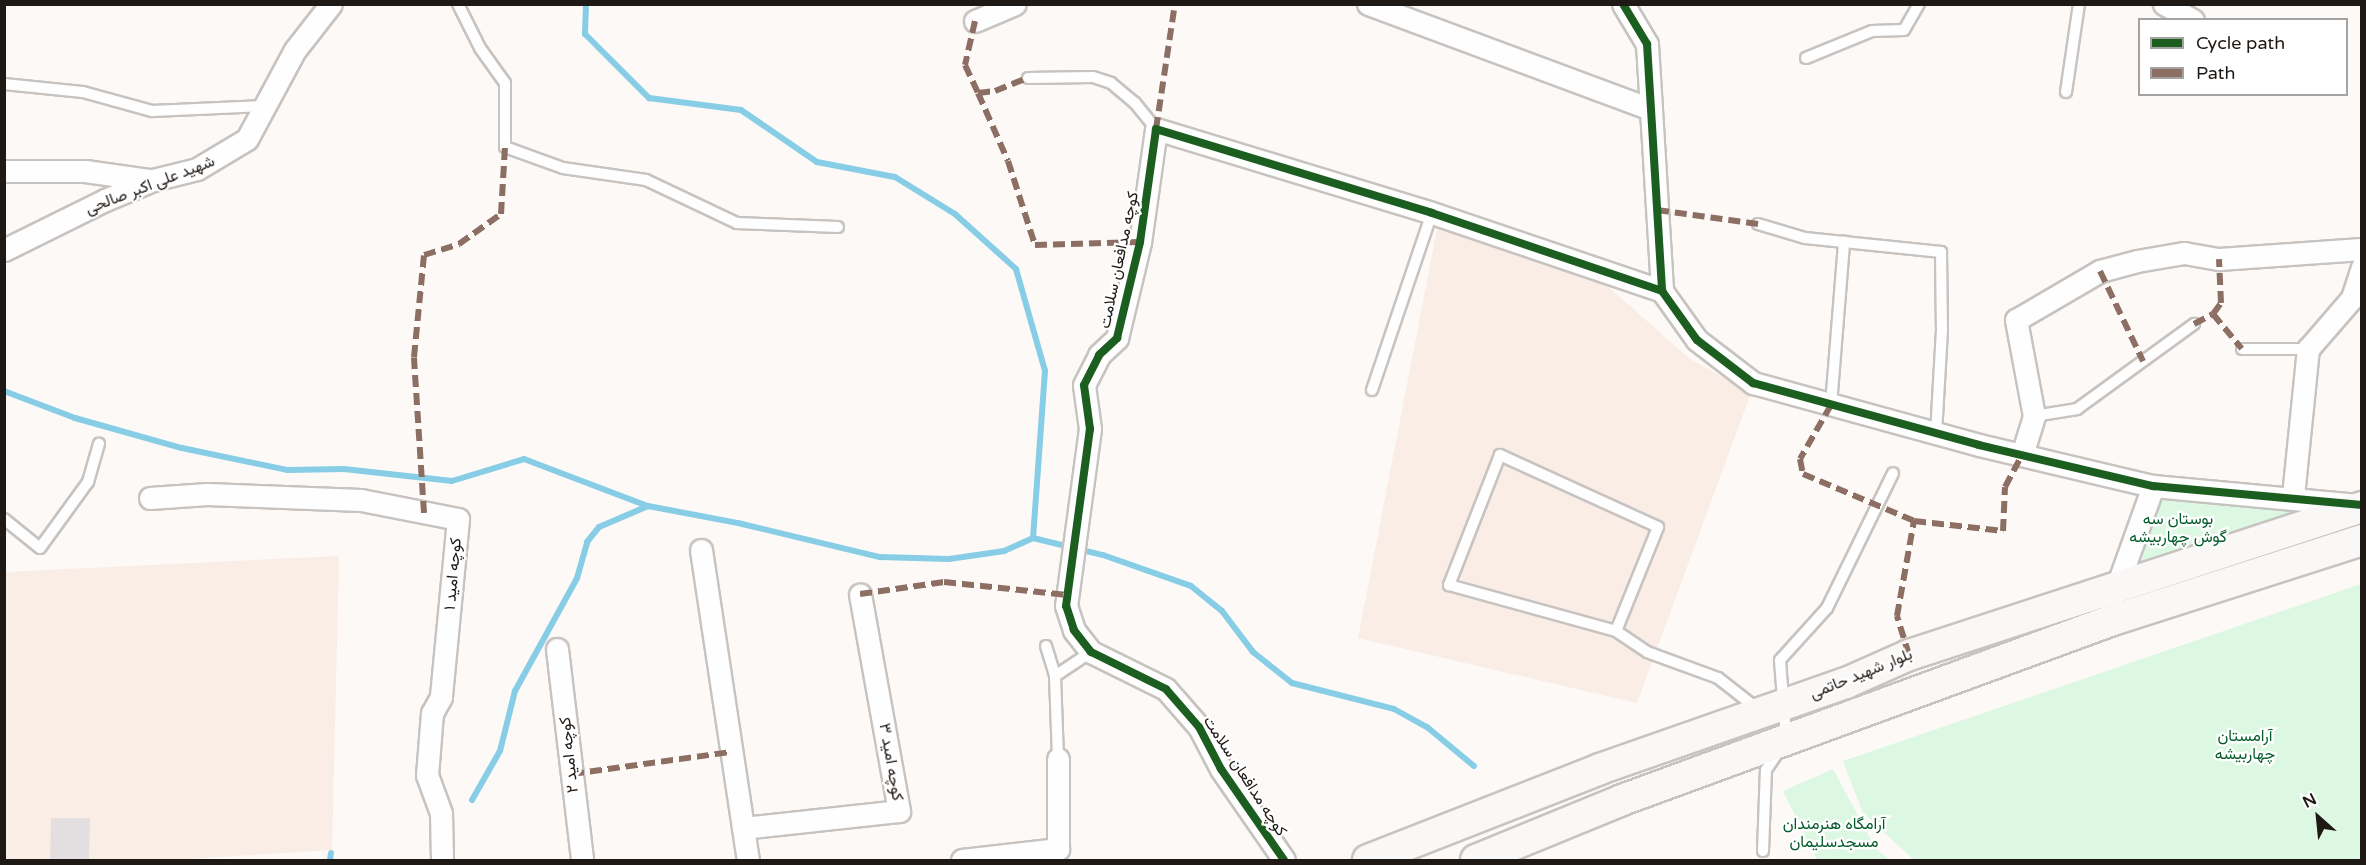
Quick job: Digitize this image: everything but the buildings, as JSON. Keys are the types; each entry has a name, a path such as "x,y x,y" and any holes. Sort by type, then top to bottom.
{"main road":[{"name":"بلوار شهید حاتمی","path":"1368,861 1600,769 1846,683 1909,655 2361,506"},
{"name":"بلوار شهید حاتمی","path":"1476,861 1622,800 2110,621 2361,540"}],"street":[{"name":"شهید علی اکبر صالحی","path":"4,250 105,200 153,180 197,169 226,155 247,139 268,105 295,51 331,4"},
{"path":"975,21 1015,4"},
{"path":"1368,4 1651,109"},
{"path":"1623,4 1647,44 1662,291 1697,340 1753,383 1936,433 2153,486 2293,496 2361,506"},
{"path":"2164,4 2189,18"},
{"path":"1156,129 1432,213 1662,291"},
{"name":"کوچه مدافعان سلامت","path":"1156,129 1140,242 1117,338 1099,355 1084,385 1090,429 1067,576 1066,606 1074,630 1091,652 1166,689 1199,727 1221,769 1284,861"},
{"path":"4,171 85,171 153,180"},
{"path":"2022,455 2034,416 2016,320 2100,271 2184,253 2219,259 2361,249"},
{"path":"2293,496 2308,349 2352,298 2361,267"},
{"path":"2110,621 2115,587 2153,486"},
{"name":"کوچه امید ۱","path":"150,498 207,494 361,500 458,519 441,698 432,713 427,775 441,813 442,861"},
{"path":"701,550 748,861"},
{"name":"کوچه امید ۳","path":"743,828 899,811 860,594"},
{"name":"کوچه امید ۲","path":"557,649 582,861"},
{"path":"962,861 1058,849 1058,759"}],"lane":[{"path":"458,4 480,48 505,83 505,147 563,168 646,180 738,223 838,227"},
{"path":"1806,58 1872,31 1904,30 1919,4"},
{"path":"2066,92 2079,4"},
{"path":"1028,78 1093,77 1111,83 1135,103 1156,129"},
{"path":"4,84 83,92 153,111 268,105"},
{"path":"1372,390 1432,213"},
{"path":"1758,224 1805,238 1941,252 1942,330 1936,433"},
{"path":"1831,405 1844,242"},
{"path":"2034,416 2078,409 2194,324"},
{"path":"2242,348 2308,349"},
{"path":"4,519 40,548 88,482 99,444"},
{"path":"1616,631 1658,527 1500,455 1449,585 1616,631 1647,652 1718,678 1773,709"},
{"path":"1763,851 1766,770 1786,740 1773,709 1780,660 1827,608 1893,473"},
{"path":"1046,646 1055,676 1058,759"},
{"path":"1055,676 1091,652"}],"shaded area":[{"path":"1437,229 1597,277 1690,359 1751,393 1637,703 1358,638"},
{"path":"339,556 332,850 174,860 5,860 5,572"}],"green space":[{"name":"بوستان سه گوش چهاربیشه","path":"2157,500 2312,507 2312,514 2140,569"},
{"name":"آرامستان چهاربیشه","path":"2361,584 2361,860 1914,860 1863,813 1843,761"},
{"name":"آرامگاه هنرمندان مسجدسلیمان","path":"1833,769 1875,847 1889,860 1817,860 1783,791"}],"waterway":[{"path":"586,4 585,34 649,98 741,110 817,162 895,177 955,214 1016,269 1045,371 1033,538"},
{"path":"4,391 75,418 182,448 287,470 344,469 452,481 524,459 648,506 738,523 880,557 949,559 1004,551 1033,538 1103,555 1191,586 1222,611 1253,652 1292,683 1394,709 1427,727 1474,766"},
{"path":"472,800 500,751 515,691 577,578 587,542 599,527 648,506"},
{"path":"330,860 331,853"}],"marked path":[{"path":"1156,129 1175,4"},
{"path":"975,21 965,65 978,93 995,91 1028,78"},
{"path":"978,93 1008,161 1035,245 1140,242"},
{"path":"424,513 414,357 424,255 459,244 501,214 505,147"},
{"path":"1657,210 1758,224"},
{"path":"2213,314 2221,303 2219,259"},
{"path":"2100,271 2143,361"},
{"path":"2194,324 2213,314 2242,349"},
{"path":"1831,405 1800,459 1803,474 1914,521 2003,531 2005,487 2022,455"},
{"path":"1909,655 1897,616 1914,521"},
{"path":"860,594 944,582 1067,595"},
{"path":"572,774 731,752"}],"cycle path":[{"path":"1623,4 1647,44 1662,291 1697,340 1753,383 1979,445 2153,486 2362,505"},
{"path":"1284,860 1221,769 1199,727 1166,689 1091,652 1074,630 1066,606 1090,429 1084,385 1099,355 1117,338 1140,242 1156,129 1432,213 1662,291"}]}
